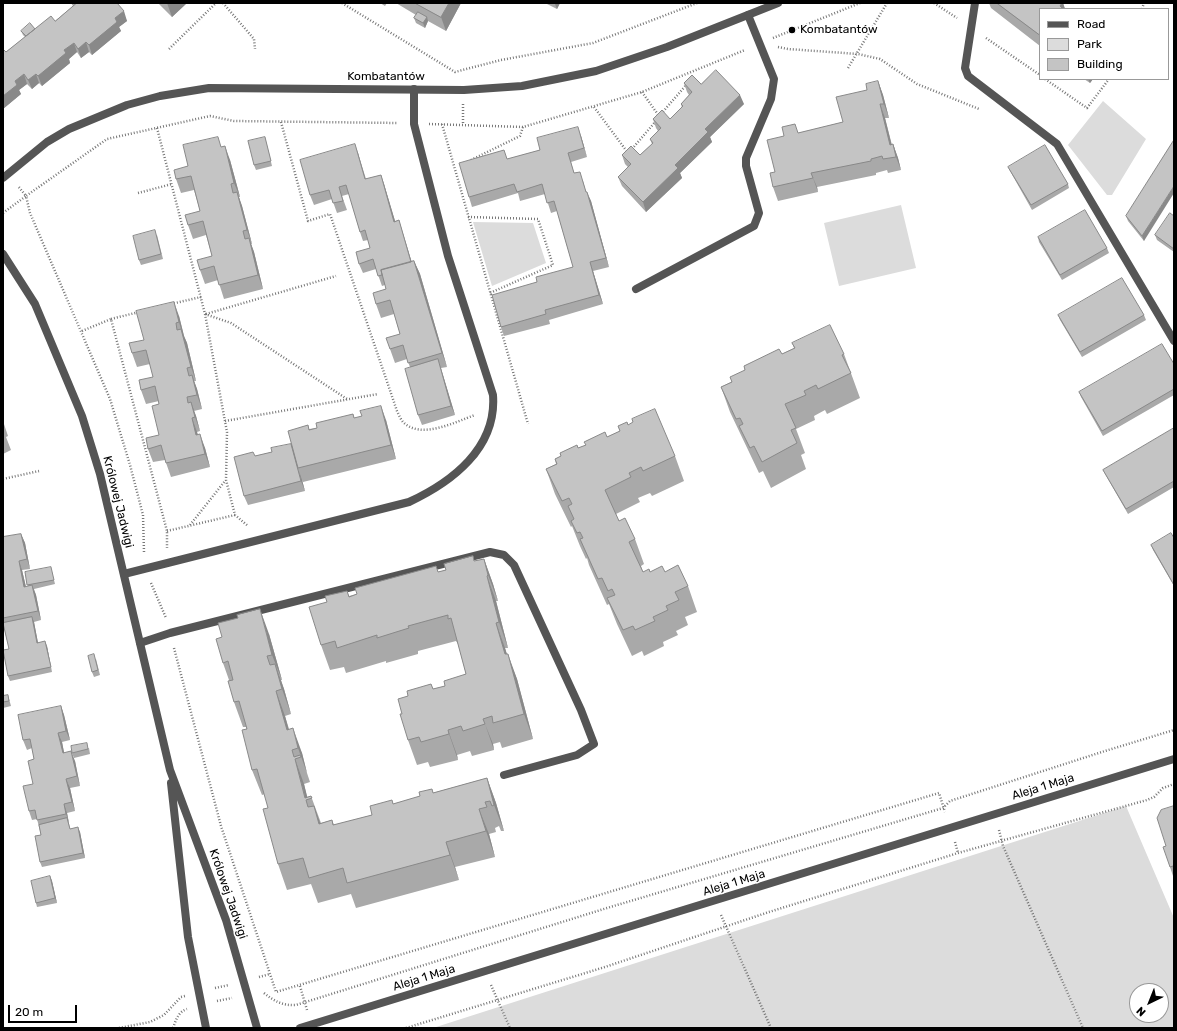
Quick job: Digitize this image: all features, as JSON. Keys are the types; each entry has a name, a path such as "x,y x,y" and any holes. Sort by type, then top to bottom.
{"street":[{"name":"Kombatantów","path":"3,178 47,142 69,129 91,118 127,105 160,96 209,88 464,90 522,86 596,71 667,47 778,3"},
{"path":"975,3 965,68 968,76 1057,144 1174,341"},
{"path":"636,290 754,226 758,219 759,213 746,166 746,158 771,99 774,79 748,15"},
{"path":"124,574 409,502 431,492 449,479 479,449 494,417 493,396 448,256 414,124 414,90"},
{"name":"Królowej Jadwigi","path":"3,254 35,304 82,416 100,474 170,770 188,937 206,1028"},
{"path":"140,643 170,633 490,552 504,555 514,565 581,710 594,744 577,755 504,774"},
{"name":"Aleja 1 Maja","path":"300,1028 1174,759"},
{"name":"Królowej Jadwigi","path":"170,770 226,920 257,1028"}],"path":[{"path":"169,49 216,3"},
{"path":"223,3 254,39 255,49"},
{"path":"342,3 455,72 501,60 592,43 697,3"},
{"path":"3,213 107,139 210,116 234,121 442,124 523,127 594,108 642,92 860,3"},
{"path":"848,68 858,54 887,3"},
{"path":"760,43 788,49 858,54 880,59 917,84 979,109"},
{"path":"1046,80 1087,108 1108,80"},
{"path":"594,108 628,153 689,82"},
{"path":"642,92 660,116"},
{"path":"282,122 308,221 330,214 397,411 403,422 415,429 428,430 475,416"},
{"path":"442,124 528,424"},
{"path":"467,162 520,136 523,127"},
{"path":"157,128 205,314 227,432 226,480 235,515 250,528"},
{"path":"454,168 461,165"},
{"path":"138,193 172,184"},
{"path":"26,196 30,212 110,399 130,465 142,515 144,554 147,568 170,633 222,826 276,992 939,793"},
{"path":"468,217 538,219 553,265 490,293"},
{"path":"205,314 336,276"},
{"path":"163,306 201,297"},
{"path":"82,331 111,319 141,312"},
{"path":"205,314 231,323 348,399"},
{"path":"111,319 167,531 168,543 164,564"},
{"path":"225,420 378,394"},
{"path":"472,422 476,409"},
{"path":"3,479 39,471"},
{"path":"190,526 226,480"},
{"path":"167,531 235,515"},
{"path":"172,1028 177,1016 182,1010 259,992 265,993 275,1002 289,1006 305,1002 607,908 943,808 950,801 1174,730"},
{"path":"406,1028 605,968 726,926 1002,840 1147,800 1154,797 1158,791 1163,788 1174,784"},
{"path":"996,815 1002,840 1084,1028"},
{"path":"715,901 771,1028"},
{"path":"486,972 497,1001 510,1028"},
{"path":"300,986 310,1025"}],"green space":[{"path":"1103,101 1146,139 1112,195 1107,195 1068,145"},
{"path":"901,205 916,268 839,286 824,223"},
{"path":"473,222 533,223 546,263 492,286"},
{"path":"1126,806 1174,918 1174,1028 433,1028"}],"building":[{"path":"77,3 117,3 124,11 115,18 117,22 89,45 86,42 78,49 74,43 64,50 66,53 38,76 36,74 28,80 24,74 15,81 17,85 3,96 3,49 6,52 51,16 55,21"},
{"path":"415,3 449,3 441,17"},
{"path":"997,3 1062,3 1060,6 1062,8 1039,8 1039,34"},
{"path":"418,12 427,17 423,23 414,18"},
{"path":"30,23 35,29 26,36 21,31"},
{"path":"716,70 740,95 705,129 708,132 675,165 678,168 643,202 618,177 631,164 622,155 631,146 640,155 653,143 650,139 661,128 653,119 662,110 670,119 683,106 681,104 692,92 684,83 692,75 701,84"},
{"path":"878,81 884,104 880,104 890,145 893,144 896,157 883,159 882,156 871,159 871,161 811,173 813,178 773,187 770,173 775,172 767,140 784,136 782,127 795,124 798,133 843,122 836,97 867,90 866,84"},
{"path":"578,127 584,148 568,153 574,173 580,172 606,258 590,262 599,295 545,310 546,314 501,327 492,295 537,282 536,277 573,267 554,201 547,203 542,184 517,192 514,184 469,197 459,163 504,150 507,159 540,150 537,138"},
{"path":"218,137 221,147 225,146 234,183 231,184 233,193 237,192 247,230 243,231 245,239 249,238 258,275 219,285 214,266 200,270 197,260 212,256 203,221 188,225 185,215 200,211 191,176 176,179 174,170 188,166 183,145"},
{"path":"265,137 271,161 254,165 248,141"},
{"path":"1174,140 1174,186 1142,236 1126,216"},
{"path":"355,144 365,179 381,175 394,222 399,220 411,262 381,270 382,275 378,276 373,259 359,264 356,252 370,248 365,230 360,232 346,185 339,187 343,201 333,203 329,190 310,195 300,160"},
{"path":"1045,145 1068,184 1031,205 1008,167"},
{"path":"1085,210 1107,248 1060,275 1038,237"},
{"path":"1170,213 1174,216 1174,249 1155,235"},
{"path":"155,230 161,254 139,260 133,236"},
{"path":"414,261 442,353 408,363 403,345 390,349 386,338 400,334 390,300 376,304 373,293 386,289 381,270"},
{"path":"1122,278 1144,315 1080,352 1058,315"},
{"path":"174,302 179,322 176,323 177,330 181,329 191,367 187,368 189,376 192,375 197,395 187,397 188,403 191,402 195,417 192,418 196,435 200,434 205,454 166,463 161,445 148,449 146,438 159,435 152,406 159,404 155,386 141,390 139,380 153,377 146,350 132,353 129,343 144,340 136,311"},
{"path":"830,325 844,354 842,355 851,373 818,389 816,385 804,391 806,395 785,404 796,428 791,430 797,443 762,462 754,446 750,448 739,426 743,424 740,418 736,419 721,387 732,382 730,377 745,370 744,366 779,349 782,354 795,348 792,343"},
{"path":"1162,344 1174,364 1174,389 1102,431 1079,392"},
{"path":"438,359 451,406 418,415 405,369"},
{"path":"381,406 391,445 298,468 288,431 308,425 309,430 317,428 316,423 353,414 354,418 362,416 360,411"},
{"path":"655,409 675,456 643,471 641,467 629,473 631,477 605,490 619,521 625,518 635,539 629,542 643,572 649,569 650,572 662,566 665,572 678,565 688,586 675,592 679,600 666,606 668,610 653,617 655,621 635,630 633,626 623,630 607,598 615,595 612,589 608,591 602,578 598,579 580,539 583,538 580,532 577,533 571,521 574,519 568,506 572,504 569,498 562,501 546,469 557,464 555,459 561,456 560,453 577,445 578,448 586,445 584,442 605,432 607,437 620,431 618,426 627,422 628,425 633,422 632,419"},
{"path":"1174,428 1174,481 1126,509 1103,470"},
{"path":"291,444 301,481 244,496 234,457 253,452 255,456 272,452 271,448"},
{"path":"1171,533 1174,538 1174,585 1151,545"},
{"path":"21,534 27,559 19,561 24,587 32,585 38,611 3,618 3,537"},
{"path":"473,556 474,561 484,559 499,622 496,623 505,654 508,654 524,714 493,723 492,716 483,719 485,724 463,731 461,726 448,730 449,734 421,742 419,737 408,740 400,714 402,714 398,699 408,696 407,691 431,684 433,689 445,686 444,681 466,674 451,618 448,619 448,615 408,626 409,628 377,638 377,635 337,648 335,641 321,645 309,607 327,602 325,596 347,591 349,597 357,594 355,588 436,566 438,572 446,570 444,564"},
{"path":"51,567 54,580 27,585 25,572"},
{"path":"260,609 272,655 267,656 270,665 275,664 282,689 276,691 287,730 293,728 298,748 292,750 294,757 300,755 301,757 295,759 305,798 311,796 312,798 306,800 308,807 314,806 319,824 332,820 333,825 372,815 370,806 392,800 393,804 420,796 419,792 432,789 433,793 487,778 494,805 492,806 490,801 485,802 487,807 479,809 486,831 446,842 450,855 347,883 343,868 309,878 303,858 278,864 263,809 268,808 257,769 252,770 242,730 247,729 239,701 234,702 228,681 233,680 228,661 223,663 216,639 222,637 218,623 238,618 237,615"},
{"path":"32,617 37,643 45,641 51,667 8,676 3,650 9,649 3,623"},
{"path":"94,654 98,670 92,672 88,656"},
{"path":"8,695 9,701 3,702 3,696"},
{"path":"61,706 66,731 58,733 63,753 71,751 77,776 66,779 72,802 64,804 66,814 37,820 35,810 29,811 23,786 33,784 28,761 34,759 30,739 23,740 18,715"},
{"path":"87,743 88,749 72,753 71,746"},
{"path":"1174,806 1174,870 1173,866 1170,867 1163,847 1166,846 1157,818 1161,810"},
{"path":"67,818 70,829 78,827 83,853 40,862 35,836 41,835 39,825"},
{"path":"50,876 55,898 36,903 31,881"}],"place":[{"name":"Kombatantów","path":"792,30"}]}
